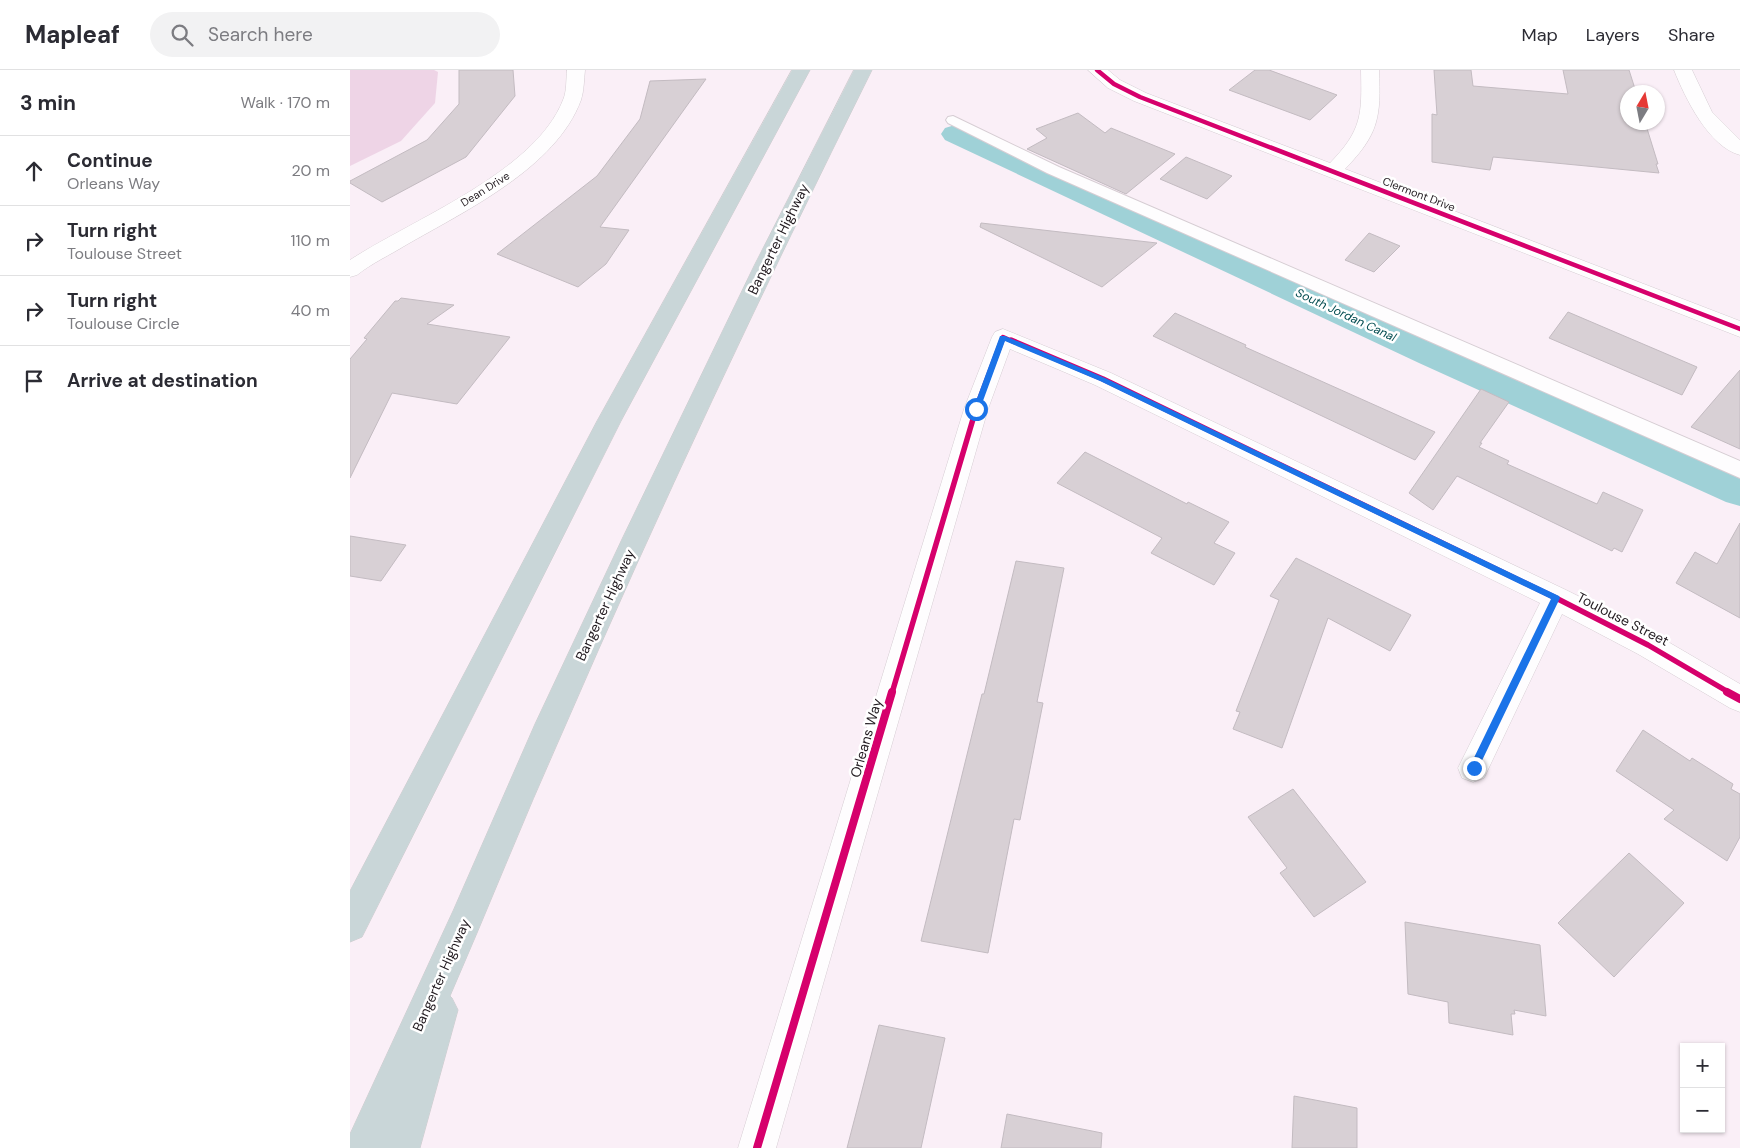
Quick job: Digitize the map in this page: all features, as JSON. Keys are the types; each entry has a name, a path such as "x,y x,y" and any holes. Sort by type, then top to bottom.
{"highway":[{"path":"350,925 609,421 801,70"},
{"name":"Bangerter Highway","path":"363,1148 546,734 649,510 764,266 863,70"},
{"path":"401,1148 464,923"}],"street":[{"name":"Dean Drive","path":"350,270 515,170 558,127 571,105 577,79 576,70"},
{"name":"Clermont Drive","path":"1096,70 1126,91 1740,329"},
{"path":"1332,172 1358,144 1368,127 1371,109 1370,70"},
{"path":"1683,70 1695,102 1703,115 1714,128 1740,149"},
{"name":"Toulouse Street","path":"1003,337 1103,379 1556,598 1648,645 1740,699"},
{"name":"Orleans Way","path":"758,1148 974,418 1003,337"},
{"path":"1474,768 1556,598"}],"lane":[{"path":"953,120 1053,170 1740,470"}],"shaded area":[{"path":"350,70 434,70 438,72 435,103 401,141 350,166"}],"building":[{"path":"459,70 513,70 515,96 466,157 382,202 350,183 350,181 427,140 459,104"},
{"path":"1255,70 1269,70 1337,95 1310,120 1229,90"},
{"path":"1434,70 1471,70 1473,86 1568,94 1563,70 1629,70 1634,85 1620,85 1620,130 1647,130 1659,173 1493,157 1490,170 1432,162 1432,114 1437,115"},
{"path":"706,79 600,227 629,230 606,264 578,287 497,254 597,176 640,119 650,81"},
{"path":"1078,113 1105,133 1111,128 1175,154 1126,194 1027,149 1047,138 1036,129"},
{"path":"1186,157 1232,176 1207,199 1160,179"},
{"path":"981,223 1157,243 1102,287 980,227"},
{"path":"1369,233 1400,246 1374,272 1345,260"},
{"path":"401,298 454,305 427,324 510,337 457,404 392,393 350,478 350,359 367,339 364,338 395,301"},
{"path":"1568,312 1697,367 1682,395 1549,338"},
{"path":"1175,313 1246,345 1245,347 1435,432 1415,460 1153,336"},
{"path":"1740,370 1740,449 1691,427"},
{"path":"1481,389 1509,402 1479,447 1509,461 1507,464 1597,504 1603,492 1643,510 1622,552 1614,548 1612,551 1457,476 1433,510 1409,493"},
{"path":"1085,452 1187,504 1188,502 1229,522 1214,543 1235,553 1214,585 1151,553 1162,538 1057,483"},
{"path":"1740,523 1740,618 1676,583 1695,552 1717,564"},
{"path":"350,536 406,545 381,581 350,576"},
{"path":"1296,558 1411,615 1390,651 1328,618 1282,748 1233,729 1240,712 1236,711 1279,600 1270,596"},
{"path":"1016,561 1064,568 1037,702 1043,703 1020,820 1014,819 988,953 921,941"},
{"path":"1643,730 1690,761 1692,758 1733,784 1731,789 1740,794 1740,837 1727,861 1664,819 1674,810 1616,771"},
{"path":"1293,789 1366,882 1314,917 1280,873 1287,868 1248,817"},
{"path":"1629,853 1684,903 1614,977 1558,923"},
{"path":"1405,922 1540,945 1546,1016 1514,1010 1515,1014 1511,1014 1513,1035 1449,1023 1448,1002 1408,994"},
{"path":"879,1025 945,1038 921,1148 847,1148"},
{"path":"1294,1096 1357,1108 1357,1148 1292,1148"},
{"path":"1007,1114 1102,1133 1101,1148 1001,1148"}],"waterway":[{"name":"South Jordan Canal","path":"955,134 1431,354 1740,491"}],"cycle path":[{"path":"1097,70 1114,84 1140,97 1740,329"},
{"path":"757,1148 976,409 1003,337 1103,379 1556,598 1648,645 1740,699"}],"route":[{"path":"976,409 1003,337 1103,379 1556,598 1474,768"}]}
